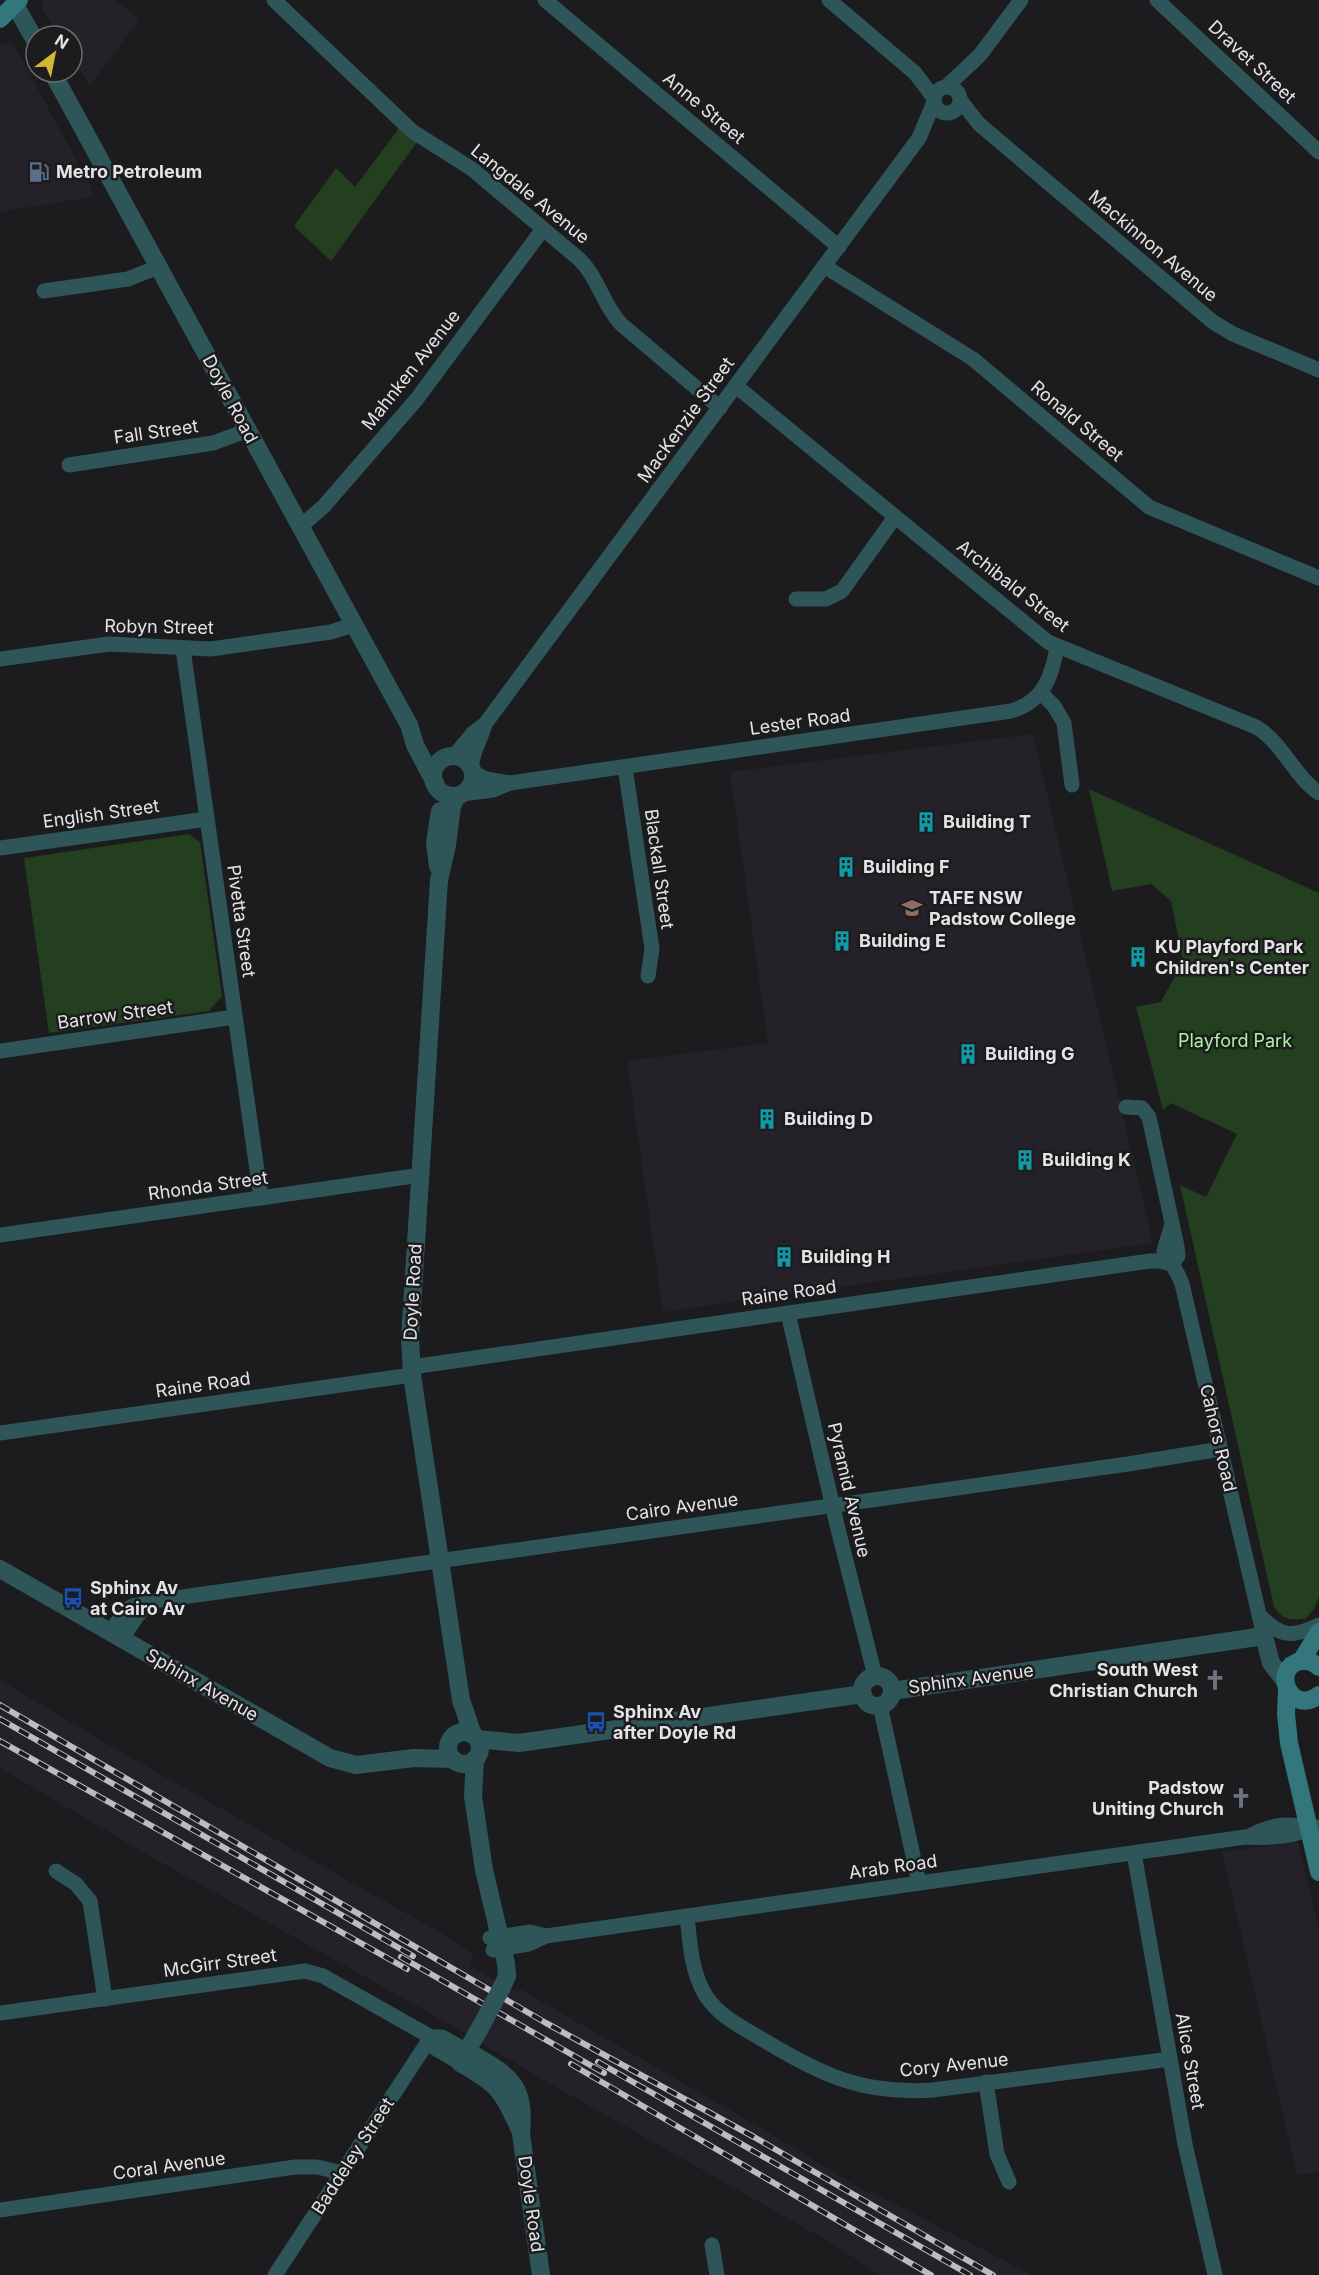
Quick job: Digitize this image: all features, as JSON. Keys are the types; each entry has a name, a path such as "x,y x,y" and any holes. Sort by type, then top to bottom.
{"main road":[{"path":"0,19 16,2"},
{"path":"1319,1632 1298,1663 1287,1673 1286,1685 1289,1743 1314,1827 1319,1872"},
{"path":"1298,1663 1309,1661 1319,1667"},
{"path":"1286,1685 1295,1698 1314,1698"},
{"path":"1289,1743 1296,1719 1314,1698"}],"street":[{"name":"Langdale Avenue","path":"274,0 412,131 472,169 586,266 615,318 720,408"},
{"name":"Anne Street","path":"545,0 839,247"},
{"path":"829,0 940,93 941,112 956,106 957,90 940,93"},
{"name":"MacKenzie Street","path":"451,757 473,733 485,724 839,247 919,138 940,93 980,55 1021,0"},
{"name":"Dravet Street","path":"1157,0 1319,152"},
{"path":"16,2 27,24"},
{"name":"MacKenzie Street","path":"919,138 956,106 980,55"},
{"name":"Doyle Road","path":"59,84 246,431 409,725 415,745 448,791 450,812 447,845 439,880 410,1338 412,1371 460,1700 475,1748 473,1796 483,1870 483,1902 496,1943"},
{"name":"Mackinnon Avenue","path":"956,106 1221,328 1319,370"},
{"name":"Mahnken Avenue","path":"300,527 324,506 416,400 543,229"},
{"name":"Ronald Street","path":"824,266 967,354 1149,507 1319,578"},
{"path":"44,291 128,279 158,267"},
{"name":"Archibald Street","path":"736,386 1057,647 1256,727 1270,739 1319,793"},
{"name":"Fall Street","path":"69,465 213,443 246,431"},
{"path":"796,599 826,599 842,591 895,517"},
{"name":"Robyn Street","path":"0,659 109,644 183,649 222,647 330,632 353,625"},
{"path":"1057,647 1052,672 1041,693 1054,706 1064,723 1072,785"},
{"name":"Pivetta Street","path":"183,649 261,1198"},
{"name":"Lester Road","path":"448,791 493,790 510,783 1002,713 1025,706 1041,693"},
{"name":"MacKenzie Street","path":"472,769 474,751 481,739 485,724"},
{"name":"Doyle Road","path":"409,725 436,752 451,757"},
{"path":"451,757 463,759 472,769 471,785 448,791 435,768 439,762 451,757"},
{"name":"Blackall Street","path":"625,767 652,949 648,976"},
{"name":"Lester Road","path":"472,769 486,779 510,783"},
{"name":"English Street","path":"0,848 207,819"},
{"name":"Barrow Street","path":"0,1051 235,1017"},
{"path":"1126,1107 1142,1108 1149,1118 1178,1256 1171,1264"},
{"name":"Rhonda Street","path":"0,1235 421,1175"},
{"name":"Raine Road","path":"0,1433 788,1313 1150,1261 1164,1261 1171,1264"},
{"name":"Cahors Road","path":"1171,1264 1182,1284 1271,1663 1286,1685"},
{"name":"Pyramid Avenue","path":"788,1313 875,1676"},
{"name":"Cairo Avenue","path":"116,1635 148,1604 440,1560 1221,1449"},
{"name":"Sphinx Avenue","path":"0,1569 330,1758 356,1765 414,1758 455,1760"},
{"path":"1259,1615 1274,1630 1282,1633 1300,1633 1319,1625"},
{"path":"1264,1636 1281,1655 1298,1663"},
{"name":"Sphinx Avenue","path":"892,1690 1264,1636"},
{"path":"875,1676 888,1681 892,1690 888,1700 880,1705 871,1704 862,1689 866,1680 875,1676"},
{"path":"475,1748 863,1694"},
{"name":"Doyle Road","path":"453,1737 460,1700"},
{"path":"880,1705 919,1883"},
{"path":"461,1732 475,1748 465,1764 455,1760 448,1746 453,1737 461,1732"},
{"name":"Sphinx Avenue","path":"414,1758 453,1737"},
{"name":"Doyle Road","path":"455,1760 473,1796"},
{"name":"Arab Road","path":"496,1943 529,1944 546,1936 1245,1837 1273,1838 1293,1835 1314,1827"},
{"name":"Alice Street","path":"1134,1853 1185,2144 1215,2275"},
{"path":"56,1871 76,1884 90,1901 105,1999"},
{"name":"Cory Avenue","path":"687,1916 694,1968 711,2002 730,2020 799,2061 840,2080 886,2090 933,2090 1170,2059"},
{"path":"463,2057 501,1987 507,1970 496,1943"},
{"name":"McGirr Street","path":"0,2013 305,1971 323,1976 431,2037"},
{"name":"Doyle Road","path":"431,2037 442,2037 463,2057 502,2072 514,2086 522,2101 521,2134 541,2275"},
{"name":"Baddeley Street","path":"274,2275 431,2037"},
{"path":"986,2082 997,2154 1009,2182"},
{"name":"Coral Avenue","path":"0,2210 295,2167 317,2167 343,2173"},
{"path":"712,2245 717,2275"}],"shaded area":[{"path":"45,0 116,0 139,20 90,86 84,76 84,24 51,24 43,11 42,3"},
{"path":"8,42 13,44 24,64 24,84 35,84 91,187 92,197 0,212 0,45"},
{"name":"TAFE NSW Padstow College","path":"1033,734 1153,1243 663,1312 627,1061 768,1043 730,772"},
{"path":"0,1680 116,1749 441,1933 474,1954 470,1965 517,1993 520,1989 763,2129 866,2192 868,2190 1032,2275 880,2275 835,2245 141,1851 0,1768"},
{"path":"1298,1842 1319,1930 1319,2172 1297,2175 1222,1852"}],"green space":[{"path":"400,127 417,142 331,261 294,226 336,168 355,187"},
{"name":"Playford Park","path":"1089,789 1319,893 1319,1597 1314,1609 1305,1619 1287,1618 1274,1607 1180,1185 1206,1197 1237,1134 1171,1103 1163,1110 1136,1007 1161,1002 1183,961 1171,901 1151,884 1112,891"},
{"path":"189,834 200,842 222,996 209,1011 49,1033 24,858"}],"railway":[{"path":"0,1705 546,2023 754,2137 993,2275"},
{"path":"0,1719 413,1956"},
{"path":"0,1741 407,1969"},
{"path":"401,1957 604,2073"},
{"path":"598,2062 970,2275"},
{"path":"571,2064 931,2275"}],"place":[{"name":"Metro Petroleum","path":"39,172"},
{"name":"Building T","path":"926,822"},
{"name":"Building F","path":"846,867"},
{"name":"TAFE NSW Padstow College","path":"912,908"},
{"name":"Building E","path":"842,941"},
{"name":"KU Playford Park Children's Center","path":"1138,957"},
{"name":"Building G","path":"968,1054"},
{"name":"Building D","path":"767,1119"},
{"name":"Building K","path":"1025,1160"},
{"name":"Building H","path":"784,1257"},
{"name":"Sphinx Av at Cairo Av","path":"73,1598"},
{"name":"South West Christian Church","path":"1215,1680"},
{"name":"Sphinx Av after Doyle Rd","path":"596,1722"},
{"name":"Padstow Uniting Church","path":"1241,1798"}]}
